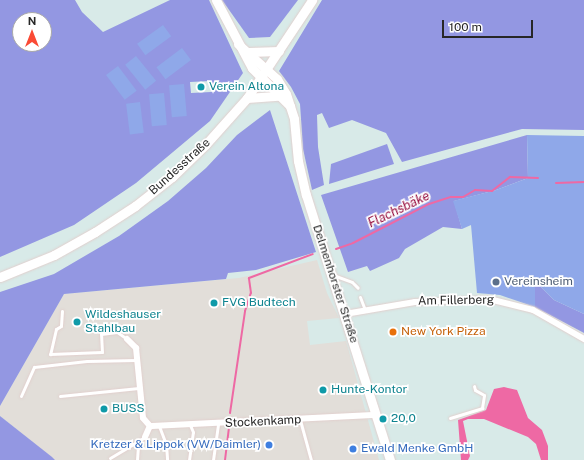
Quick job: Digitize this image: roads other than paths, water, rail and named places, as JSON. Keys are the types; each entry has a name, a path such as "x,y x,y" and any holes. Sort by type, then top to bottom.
{"main road":[{"path":"216,0 238,44 261,78 291,107"},
{"name":"Bundesstraße","path":"0,277 75,244 135,206 189,161 247,98 279,52 312,0"},
{"name":"Delmenhorster Straße","path":"238,44 267,69 282,86 291,107 301,176 390,460"},
{"path":"248,52 279,52"},
{"path":"247,98 278,96"}],"street":[{"name":"Am Fillerberg","path":"345,314 415,302 489,299 533,310 584,338"},
{"path":"127,339 136,348 142,418 150,426 145,437"},
{"name":"Stockenkamp","path":"150,426 300,420 375,415"}],"lane":[{"path":"332,275 352,282 358,288"},
{"path":"360,297 365,310"},
{"path":"62,311 61,326 56,329 50,354 102,352 101,334 116,332 127,339"},
{"path":"21,396 34,367 87,361 137,360"},
{"path":"450,418 482,408 484,396 475,390 474,386"},
{"path":"60,396 139,388"},
{"path":"300,420 311,460"},
{"path":"214,460 218,424"},
{"path":"189,460 193,432 190,425"},
{"path":"159,426 166,444 167,460"},
{"path":"110,458 138,444 145,437"},
{"path":"137,460 138,444"}],"waterway":[{"name":"Flachsbäke","path":"336,249 353,243 429,204 451,197 463,197 475,190 492,191 510,177 538,178"},
{"name":"Flachsbäke","path":"556,183 584,182"},
{"name":"Flachsbäke","path":"230,413 245,311 251,293 249,278 313,254"},
{"name":"Flachsbäke","path":"225,460 229,429"}],"place":[{"name":"Verein Altona","path":"201,87"},
{"name":"Vereinsheim","path":"496,282"},
{"name":"FVG Budtech","path":"214,303"},
{"name":"Wildeshauser Stahlbau","path":"77,322"},
{"name":"New York Pizza","path":"393,332"},
{"name":"Hunte-Kontor","path":"323,390"},
{"name":"BUSS","path":"104,409"},
{"name":"20,0","path":"383,419"},
{"name":"Kretzer & Lippok (VW/Daimler)","path":"269,445"},
{"name":"Ewald Menke GmbH","path":"353,449"}]}
